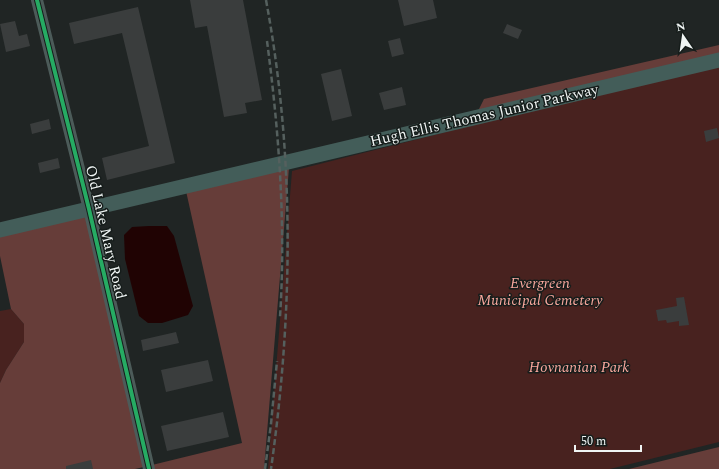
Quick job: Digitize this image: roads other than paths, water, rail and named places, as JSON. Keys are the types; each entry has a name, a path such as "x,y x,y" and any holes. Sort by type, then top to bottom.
{"main road":[{"name":"Hugh Ellis Thomas Junior Parkway","path":"89,209 719,60"},
{"path":"0,230 89,209"}],"street":[{"name":"Old Lake Mary Road","path":"37,0 89,209 149,469"}],"railway":[{"path":"266,0 282,117 288,234 284,352 271,469"},
{"path":"267,41 278,144 282,213 282,282 280,317"},
{"path":"265,469 277,361"}],"park label":[{"name":"Evergreen Municipal Cemetery","path":"540,292"},
{"name":"Hovnanian Park","path":"579,367"}]}
